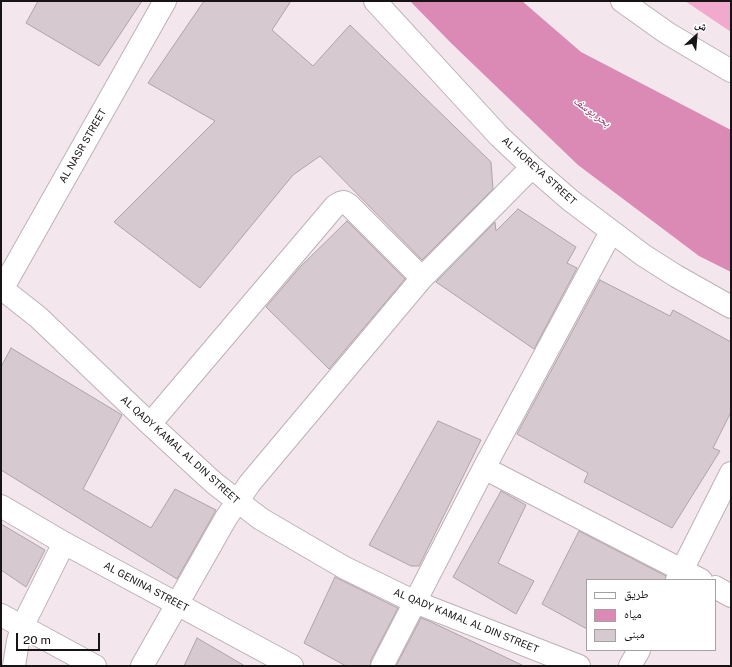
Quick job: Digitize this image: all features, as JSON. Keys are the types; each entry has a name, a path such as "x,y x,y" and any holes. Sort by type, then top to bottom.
{"street":[{"name":"AL NASR STREET","path":"1,289 165,1"},
{"name":"AL HOREYA STREET","path":"375,1 499,136 570,200 611,232 676,276 731,307"},
{"path":"622,1 667,33 731,71"},
{"path":"142,666 226,518 250,483 422,278 532,167"},
{"path":"150,424 335,206 340,203 344,202 349,205 422,278"},
{"path":"382,666 484,468 611,232"},
{"name":"AL QADY KAMAL AL DIN STREET","path":"1,289 38,317 214,483 261,519 345,568 415,602 579,666"},
{"path":"484,468 687,577 731,474"},
{"name":"AL GENINA STREET","path":"1,506 64,543 292,666"},
{"path":"14,666 18,641 27,614 64,543"},
{"path":"716,588 731,596"},
{"path":"1,615 95,666"},
{"path":"630,666 638,651"}],"shaded area":[{"path":"685,1 731,1 731,32"}],"water":[{"name":"بحر يوسف","path":"410,1 522,1 581,52 731,130 731,272 699,256 578,165 451,43"}],"building":[{"path":"38,1 142,1 99,66 26,23"},
{"path":"204,1 291,1 272,30 313,66 350,25 491,162 493,189 422,260 320,156 293,175 200,288 114,222 215,121 148,83"},
{"path":"518,209 576,247 567,263 577,268 534,349 436,282 495,222 496,231"},
{"path":"347,221 405,279 329,369 266,307 301,266"},
{"path":"600,280 670,316 673,310 731,342 731,412 713,448 720,451 672,528 584,482 588,473 517,434"},
{"path":"11,348 122,415 83,489 151,528 175,489 216,510 177,579 1,470 1,367"},
{"path":"438,421 481,440 419,566 411,566 369,545"},
{"path":"501,491 526,505 498,563 534,581 516,614 453,577"},
{"path":"1,524 45,550 26,587 1,570"},
{"path":"579,531 666,576 665,579 586,579 586,628 542,604"},
{"path":"335,577 398,608 371,660 370,666 346,666 304,643"},
{"path":"421,618 429,621 524,666 396,666"},
{"path":"197,638 245,666 184,666"}]}
